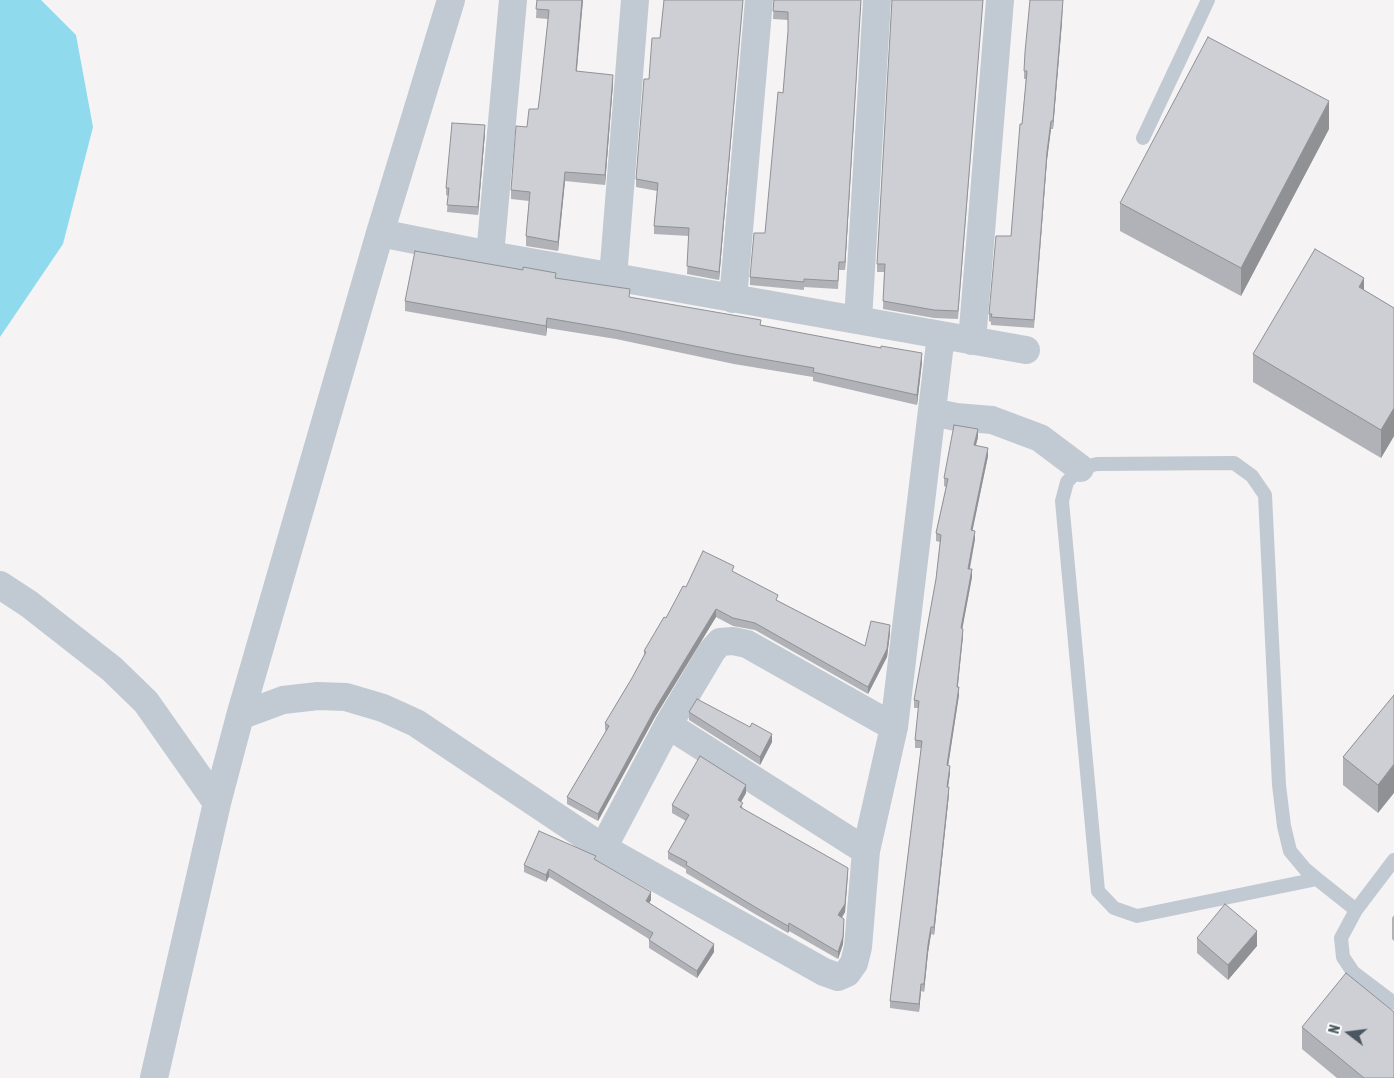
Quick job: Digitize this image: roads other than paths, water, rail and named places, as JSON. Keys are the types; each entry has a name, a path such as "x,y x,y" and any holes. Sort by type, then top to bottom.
{"street":[{"path":"154,1078 217,803 240,716 380,234 451,0"},
{"path":"490,255 513,0"},
{"path":"613,277 635,0"},
{"path":"733,298 759,0"},
{"path":"858,320 877,0"},
{"path":"972,341 1000,0"},
{"path":"380,234 1026,350"},
{"path":"240,716 283,700 318,696 346,697 383,708 416,722 603,848 824,972 838,977 847,974 854,963 858,947 866,851 894,727 942,335"},
{"path":"932,412 992,420 1040,438 1080,468"},
{"path":"0,585 29,604 112,669 146,702 217,803"},
{"path":"603,848 668,724 712,651 720,642 733,641 747,644 894,727"},
{"path":"668,724 866,851"}],"lane":[{"path":"1143,138 1208,0"},
{"path":"1317,879 1137,916 1114,908 1098,891 1062,501 1067,482 1080,468 1097,464 1234,463 1252,476 1265,495 1280,785 1284,826 1290,850 1305,869 1356,910"},
{"path":"1394,860 1356,910 1341,938 1343,957 1353,972 1394,1003"}],"water":[{"path":"0,0 41,0 76,35 93,127 63,244 0,337"}]}
